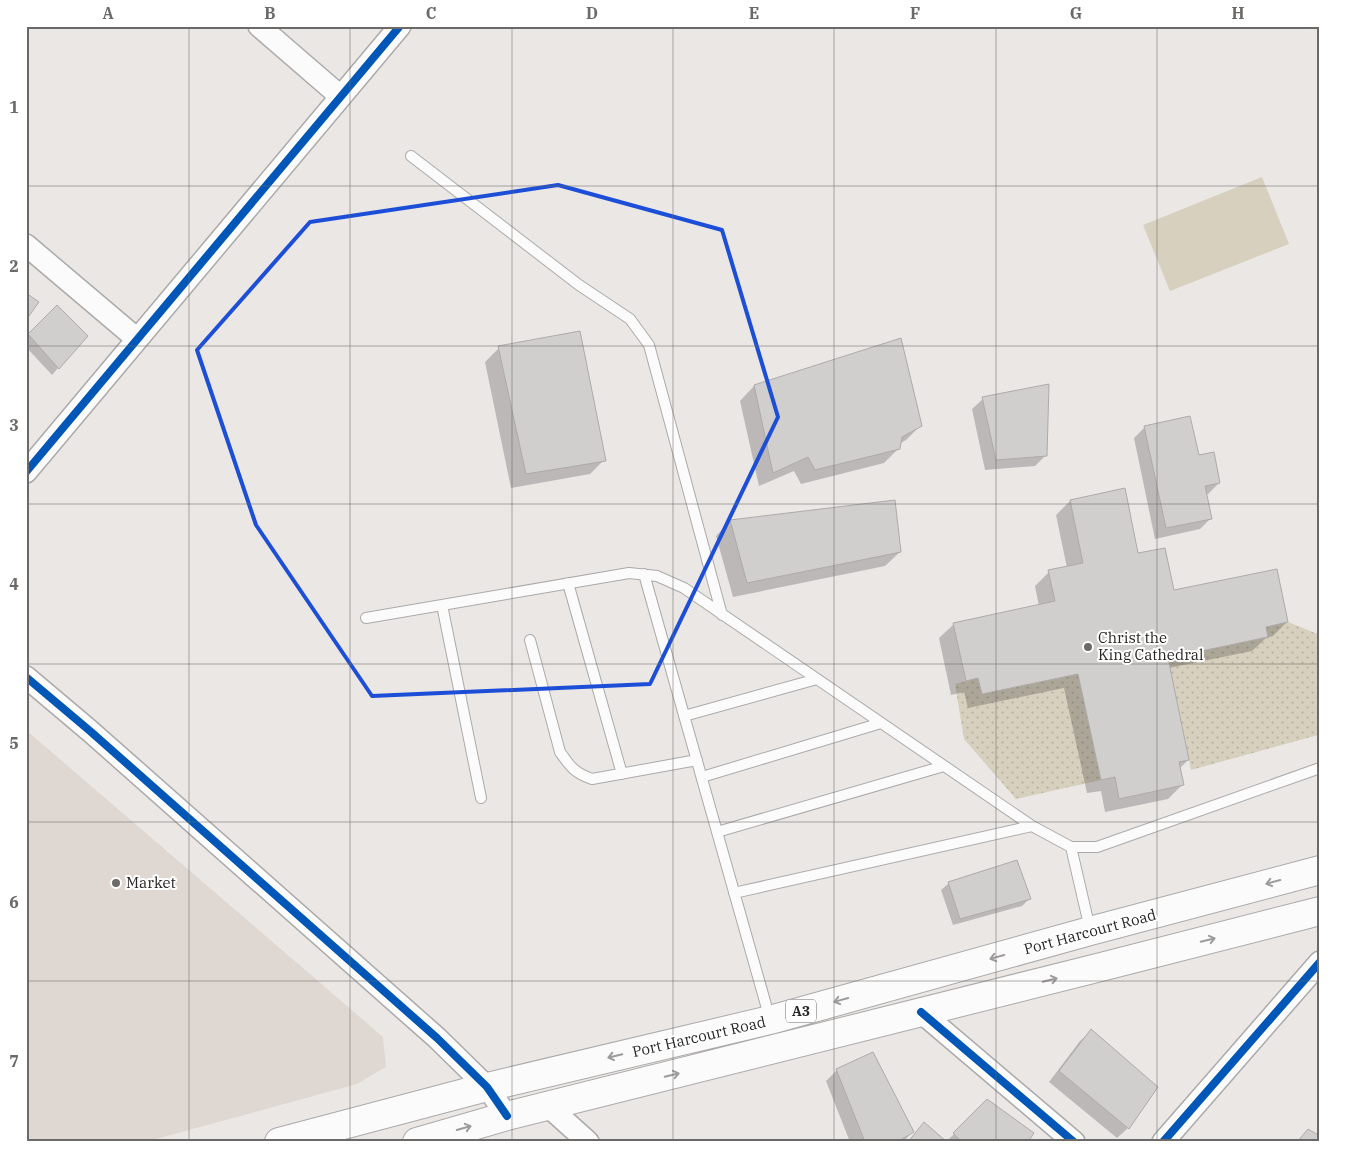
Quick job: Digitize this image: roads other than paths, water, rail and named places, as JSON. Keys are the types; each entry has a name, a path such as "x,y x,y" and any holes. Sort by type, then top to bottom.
{"highway":[{"name":"Port Harcourt Road","path":"279,1142 487,1087 770,1020 1090,931 1320,870"},
{"name":"Port Harcourt Road","path":"417,1142 507,1116 1318,913"},
{"path":"1090,931 1101,967"}],"street":[{"path":"259,26 340,96"},
{"path":"26,472 400,26"},
{"path":"26,245 137,339"},
{"path":"26,678 97,738 422,1025 487,1087 507,1116"},
{"path":"1163,1142 1320,962"},
{"path":"921,1012 1074,1142"},
{"path":"548,1106 588,1142"}],"lane":[{"path":"411,156 579,284 630,319 649,345 722,615"},
{"path":"366,618 629,573 657,576 684,588 1032,826 1071,847 1097,847 1320,768"},
{"path":"644,574 770,1020"},
{"path":"568,584 622,774"},
{"path":"442,605 481,798"},
{"path":"530,640 560,752 569,766 582,776 592,779 697,760"},
{"path":"684,716 816,679"},
{"path":"702,777 881,723"},
{"path":"717,832 944,766"},
{"path":"734,893 1032,826"},
{"path":"1071,847 1090,931"}],"place":[{"name":"Christ the King Cathedral","path":"1088,647"},
{"name":"Market","path":"116,883"}]}
